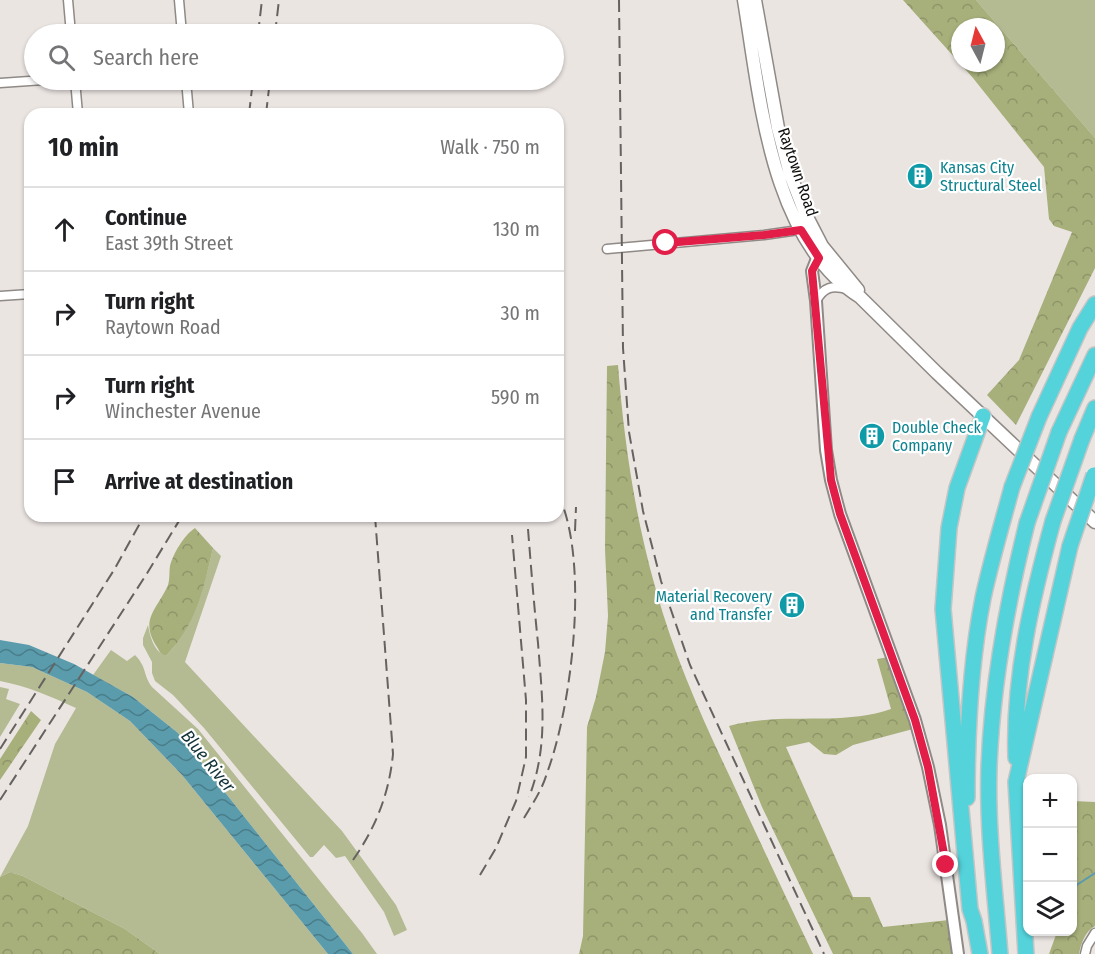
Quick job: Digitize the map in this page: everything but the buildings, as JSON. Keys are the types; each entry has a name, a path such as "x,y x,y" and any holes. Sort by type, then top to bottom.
{"highway":[{"path":"974,921 976,908 968,825 967,744 972,666 983,597 1012,488 1039,417 1080,328 1095,304"},
{"path":"1000,954 991,843 989,769 992,711 1009,595 1027,523 1059,432 1095,355"},
{"path":"1026,954 1015,730 1022,660 1034,590 1053,521 1095,408"},
{"path":"980,954 970,909 966,874 943,609 949,528 957,488 982,416"},
{"path":"1016,782 1070,546 1094,474"}],"main road":[{"name":"Raytown Road","path":"744,0 765,88 807,229 823,255 849,290 860,297 1095,522"},
{"name":"Raytown Road","path":"755,0 765,88"},
{"name":"Raytown Road","path":"823,255 857,286 860,297"}],"street":[{"path":"68,0 70,24"},
{"path":"178,0 181,24"},
{"path":"0,83 24,81"},
{"path":"76,90 77,108"},
{"path":"187,90 188,108"},
{"path":"607,249 807,229"},
{"path":"823,255 812,271 826,450 831,480 840,514 915,720 928,767 940,825 958,954"},
{"path":"816,301 821,291 828,288 837,286 849,290"},
{"path":"0,296 24,294"},
{"path":"1085,954 1095,933"}],"green space":[{"path":"903,0 976,0 992,18 951,18 951,53"},
{"path":"976,0 1095,0 1095,138 1005,34 1005,18 992,18"},
{"path":"1005,34 1095,138 1095,268 1016,425 987,395 1019,360 1072,232 1054,226 1049,219 1044,167 968,72 1005,72"},
{"path":"618,365 636,507 663,614 709,731 813,954 579,954 583,936 587,727 605,652 608,616 605,549 607,366"},
{"path":"195,528 213,548 202,592 192,619 177,644 166,656 160,653 152,637 150,622 168,585 170,566 174,556 183,540"},
{"path":"213,548 221,556 185,662 342,831 396,905 407,930 394,936 384,912 345,856 336,858 324,845 313,857 310,857 204,728 173,695 155,681 152,662 143,645 148,625 151,639 158,651 166,656 185,632 197,606"},
{"path":"111,650 127,661 135,655 139,659 152,687 198,729 377,954 353,954 178,733 133,697 93,675"},
{"path":"889,657 913,729 853,745 836,755 824,754 809,742 786,747 853,897 870,897 883,927 949,920 954,954 833,954 762,807 729,726 769,720 851,717 891,709 877,659"},
{"path":"0,663 32,667 87,692 130,721 182,775 328,954 160,954 125,929 23,876 10,872 0,877 28,826 55,744 76,708 30,689 0,681"},
{"path":"0,687 9,689 6,699 20,704 0,737"},
{"path":"31,711 41,720 0,780 0,759"},
{"path":"1077,801 1095,802 1095,926 1084,938 1079,954 1049,954 1056,936 1077,936"},
{"path":"10,872 23,876 125,929 160,954 0,954 0,877"}],"water":[{"name":"Blue River","path":"0,640 29,645 74,664 133,697 178,733 353,954 328,954 182,775 130,721 87,692 32,667 0,663"}],"waterway":[{"path":"1077,885 1095,873"}],"railway":[{"path":"259,24 262,0"},
{"path":"276,24 279,0"},
{"path":"619,0 623,348 629,432 643,511 661,581 690,665 824,954"},
{"path":"250,108 252,90"},
{"path":"267,108 269,90"},
{"path":"575,531 576,507"},
{"path":"524,818 540,791 547,773 564,710 570,673 575,594 573,556 564,511"},
{"path":"0,749 114,570 141,522"},
{"path":"0,800 178,522"},
{"path":"353,860 380,810 393,754 375,522"},
{"path":"528,529 541,682 542,721 539,759 529,797"},
{"path":"480,875 496,848 516,801 526,757 526,700 512,535"}],"place":[{"name":"Kansas City Structural Steel","path":"920,176"},
{"name":"Double Check Company","path":"872,436"},
{"name":"Material Recovery and Transfer","path":"792,605"}],"route":[{"path":"666,243 801,230 811,249 819,258 812,271 826,450 831,480 840,514 915,720 928,767 946,865"}]}
